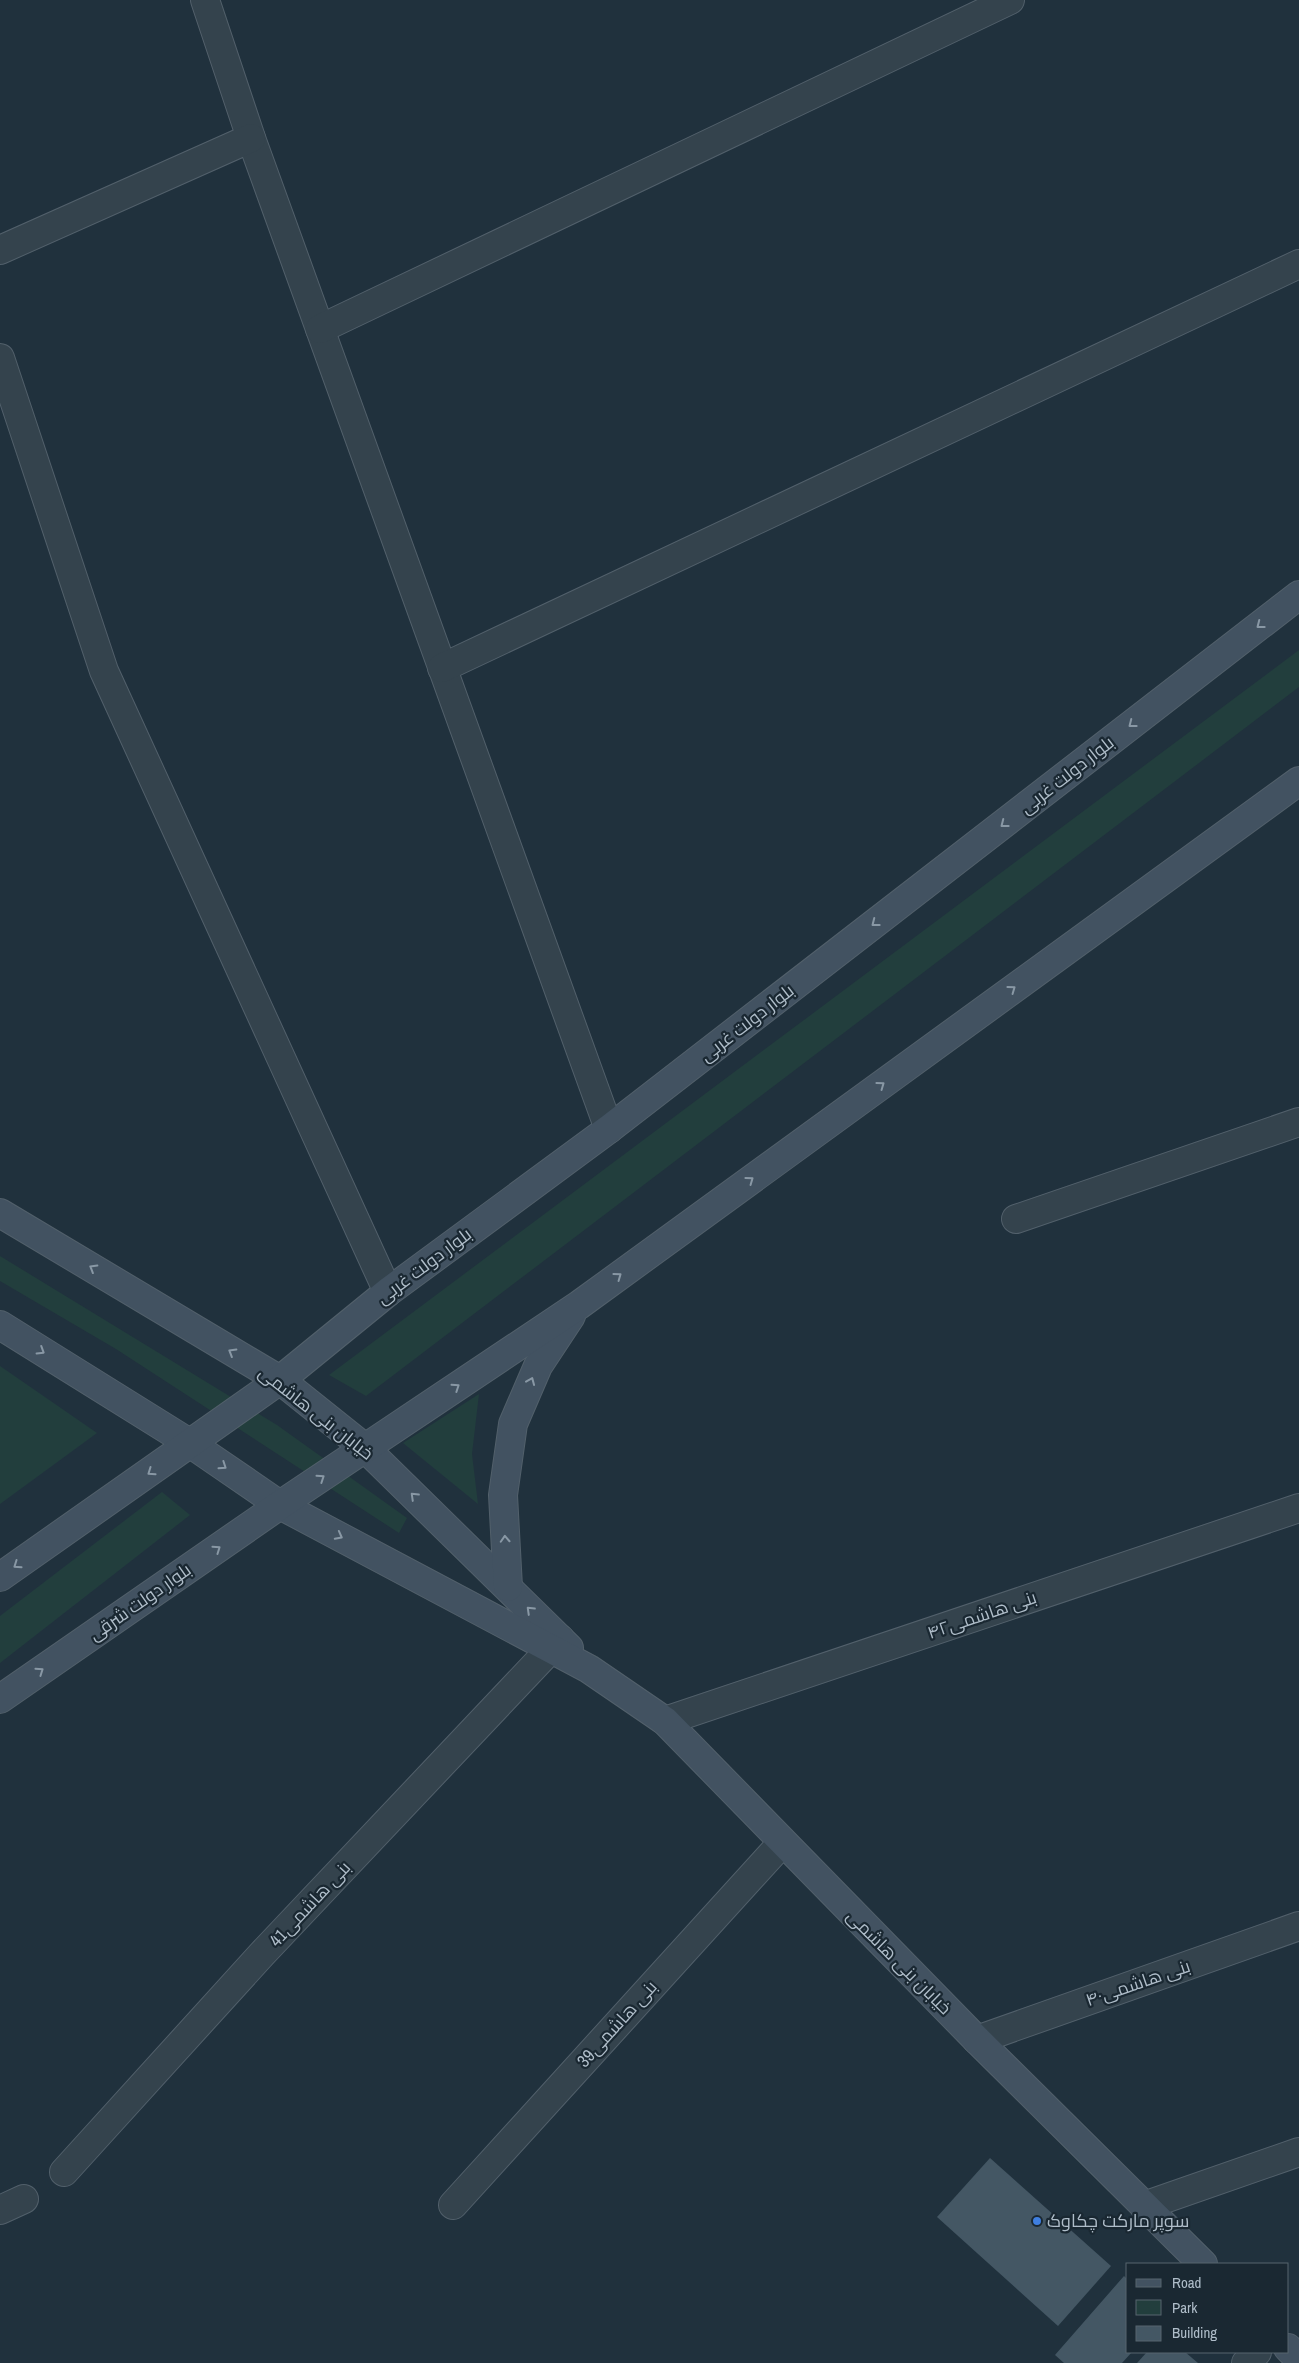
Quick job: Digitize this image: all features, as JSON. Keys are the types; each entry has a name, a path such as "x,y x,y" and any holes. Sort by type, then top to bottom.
{"main road":[{"name":"بلوار دولت غربی","path":"191,1444 280,1380 388,1292 609,1129 1299,595"},
{"path":"280,1505 579,1305 1299,780"},
{"name":"خیابان بنی هاشمی","path":"0,1213 280,1380 365,1448 508,1587 556,1644"},
{"path":"508,1587 503,1494 513,1424 538,1366 579,1305"},
{"name":"خیابان بنی هاشمی","path":"0,1325 191,1444 280,1505 556,1644 665,1721 782,1843 977,2040 1202,2263"},
{"path":"0,1576 191,1444"},
{"name":"بلوار دولت شرقی","path":"0,1699 280,1505"},
{"path":"1289,2349 1299,2359"}],"street":[{"path":"205,0 251,138 609,1129"},
{"path":"320,328 1010,0"},
{"path":"0,250 251,138"},
{"path":"442,668 1299,264"},
{"path":"0,358 104,671 388,1292"},
{"path":"1016,1219 1299,1122"},
{"name":"بنی هاشمی۴۲","path":"665,1721 1299,1508"},
{"name":"بنی هاشمی41","path":"64,2172 262,1954 556,1644"},
{"name":"بنی هاشمی39","path":"452,2205 782,1843"},
{"name":"بنی هاشمی۴۰","path":"977,2040 1299,1926"},
{"path":"1144,2206 1299,2152"},
{"path":"1246,2363 1256,2353"}],"green space":[{"path":"1299,650 1299,687 366,1396 329,1375"},
{"path":"0,1256 277,1425 407,1518 399,1533 116,1349 0,1281"},
{"path":"0,1366 97,1433 0,1504"},
{"path":"479,1394 472,1454 478,1504 403,1443"},
{"path":"162,1492 190,1515 0,1663 0,1616"}],"building":[{"path":"990,2158 1111,2266 1058,2326 937,2217"},
{"path":"1124,2276 1126,2278 1126,2353 1131,2353 1122,2363 1064,2363 1055,2355"},
{"path":"1146,2353 1186,2353 1198,2363 1137,2363"}],"place":[{"name":"سوپر مارکت چکاوک","path":"1037,2221"}]}
